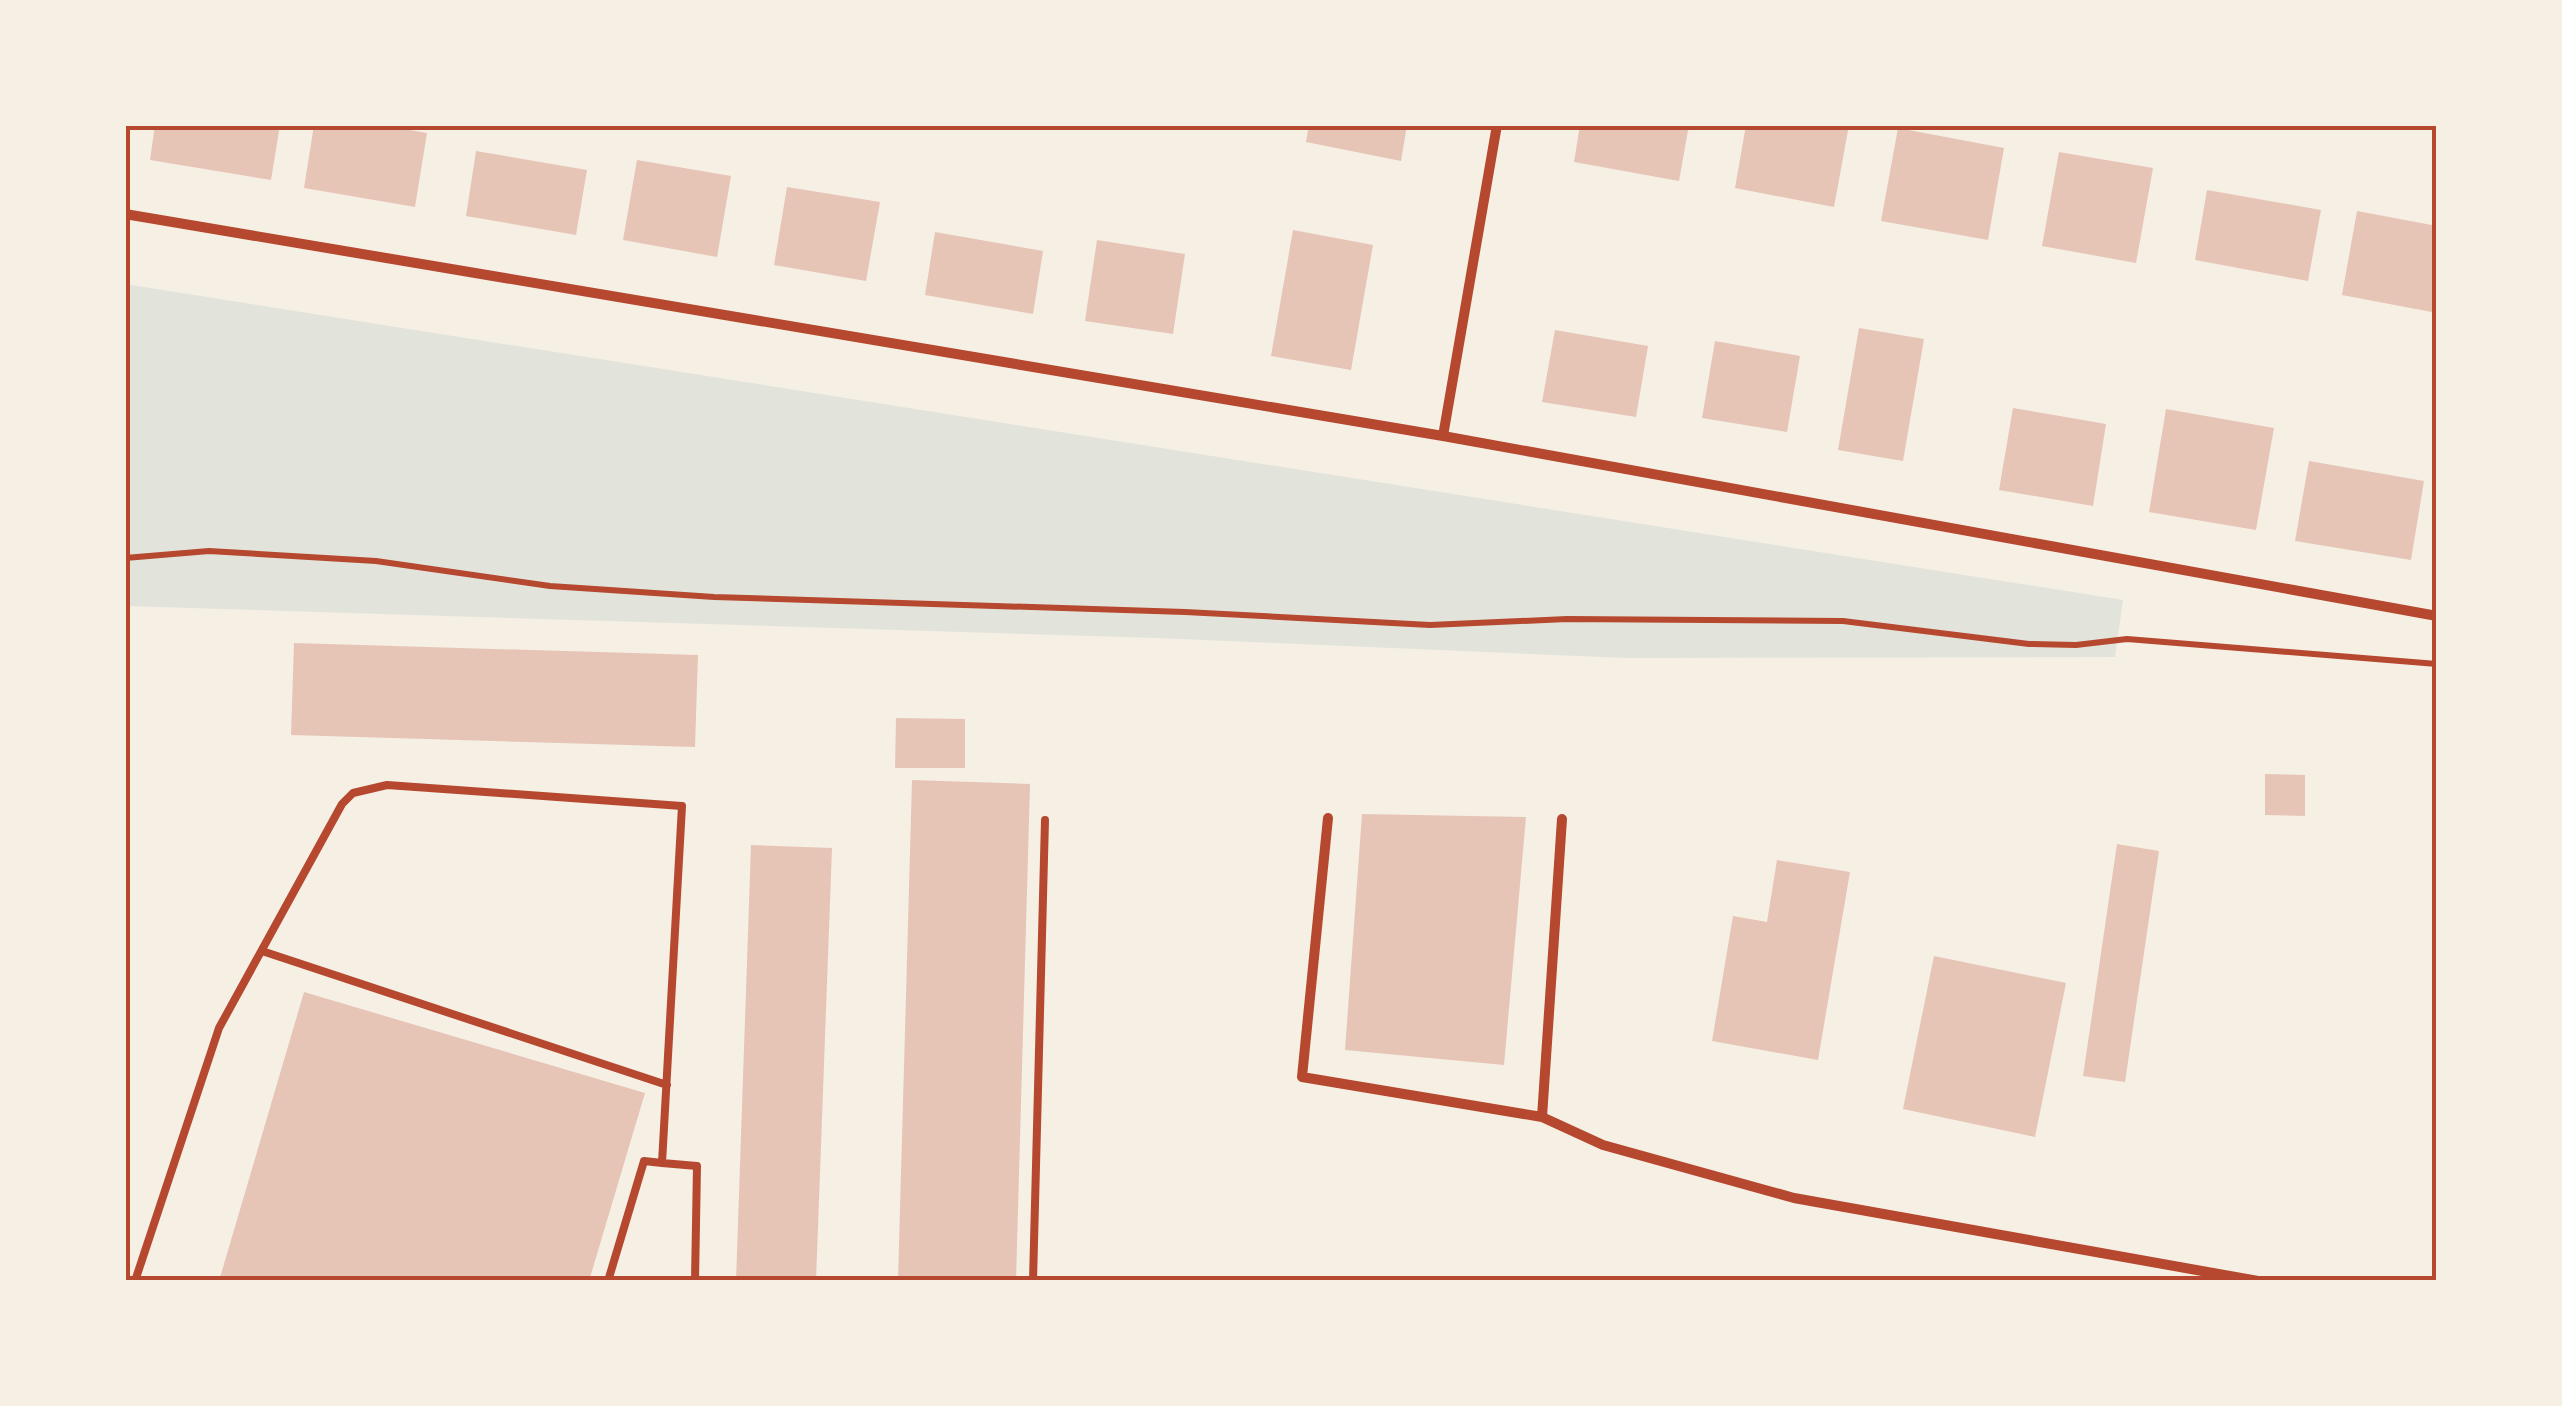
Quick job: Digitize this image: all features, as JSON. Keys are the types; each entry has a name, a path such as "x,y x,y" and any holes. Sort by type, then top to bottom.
{"street":[{"path":"1443,436 1498,125"},
{"path":"125,214 1443,436 2437,616"},
{"path":"1328,818 1302,1077 1542,1116 1603,1145 1794,1198 2258,1281"},
{"path":"1542,1116 1562,819"}],"lane":[{"path":"135,1281 219,1028 342,804 352,794 372,786 682,806 662,1162"},
{"path":"1033,1281 1044,820"},
{"path":"262,951 666,1085"},
{"path":"608,1281 644,1161 698,1166 695,1281"}],"path":[{"path":"125,558 208,550 376,561 550,586 714,597 1166,611 1430,626 1567,619 1843,622 2029,644 2076,645 2128,639 2437,664"}],"shaded area":[{"path":"125,284 2123,600 2115,657 1625,658 1157,638 125,606"}],"building":[{"path":"155,125 280,125 271,180 150,160"},
{"path":"314,125 381,125 427,133 415,207 304,188"},
{"path":"1309,125 1407,125 1401,161 1306,142"},
{"path":"1580,125 1689,125 1679,181 1574,162"},
{"path":"1746,125 1849,125 1834,207 1735,188"},
{"path":"1898,128 2004,148 1988,240 1881,221"},
{"path":"476,151 587,170 576,235 466,216"},
{"path":"2059,152 2153,168 2136,263 2042,246"},
{"path":"637,160 731,176 717,257 623,240"},
{"path":"787,187 880,202 866,281 774,265"},
{"path":"2207,190 2321,210 2308,281 2195,260"},
{"path":"2357,211 2437,226 2437,313 2342,295"},
{"path":"1293,230 1373,245 1351,370 1271,356"},
{"path":"935,232 1043,251 1033,314 925,295"},
{"path":"1097,240 1185,254 1173,334 1085,321"},
{"path":"1859,328 1924,339 1903,461 1838,450"},
{"path":"1555,330 1648,346 1636,417 1542,402"},
{"path":"1715,341 1800,356 1787,432 1702,418"},
{"path":"2013,408 2106,424 2093,506 1999,490"},
{"path":"2166,409 2274,428 2256,530 2149,512"},
{"path":"2309,461 2424,481 2411,560 2295,541"},
{"path":"294,643 698,655 695,747 291,735"},
{"path":"896,718 965,719 965,768 895,768"},
{"path":"2265,774 2305,775 2305,816 2265,815"},
{"path":"912,780 1030,784 1016,1281 898,1281"},
{"path":"1362,814 1526,817 1504,1065 1345,1050"},
{"path":"2117,844 2159,851 2125,1082 2083,1076"},
{"path":"751,845 832,848 816,1281 736,1281"},
{"path":"1777,860 1850,872 1818,1060 1712,1041 1733,916 1767,922"},
{"path":"1934,956 2066,983 2035,1137 1903,1109"},
{"path":"304,992 645,1093 589,1281 219,1281"}]}
